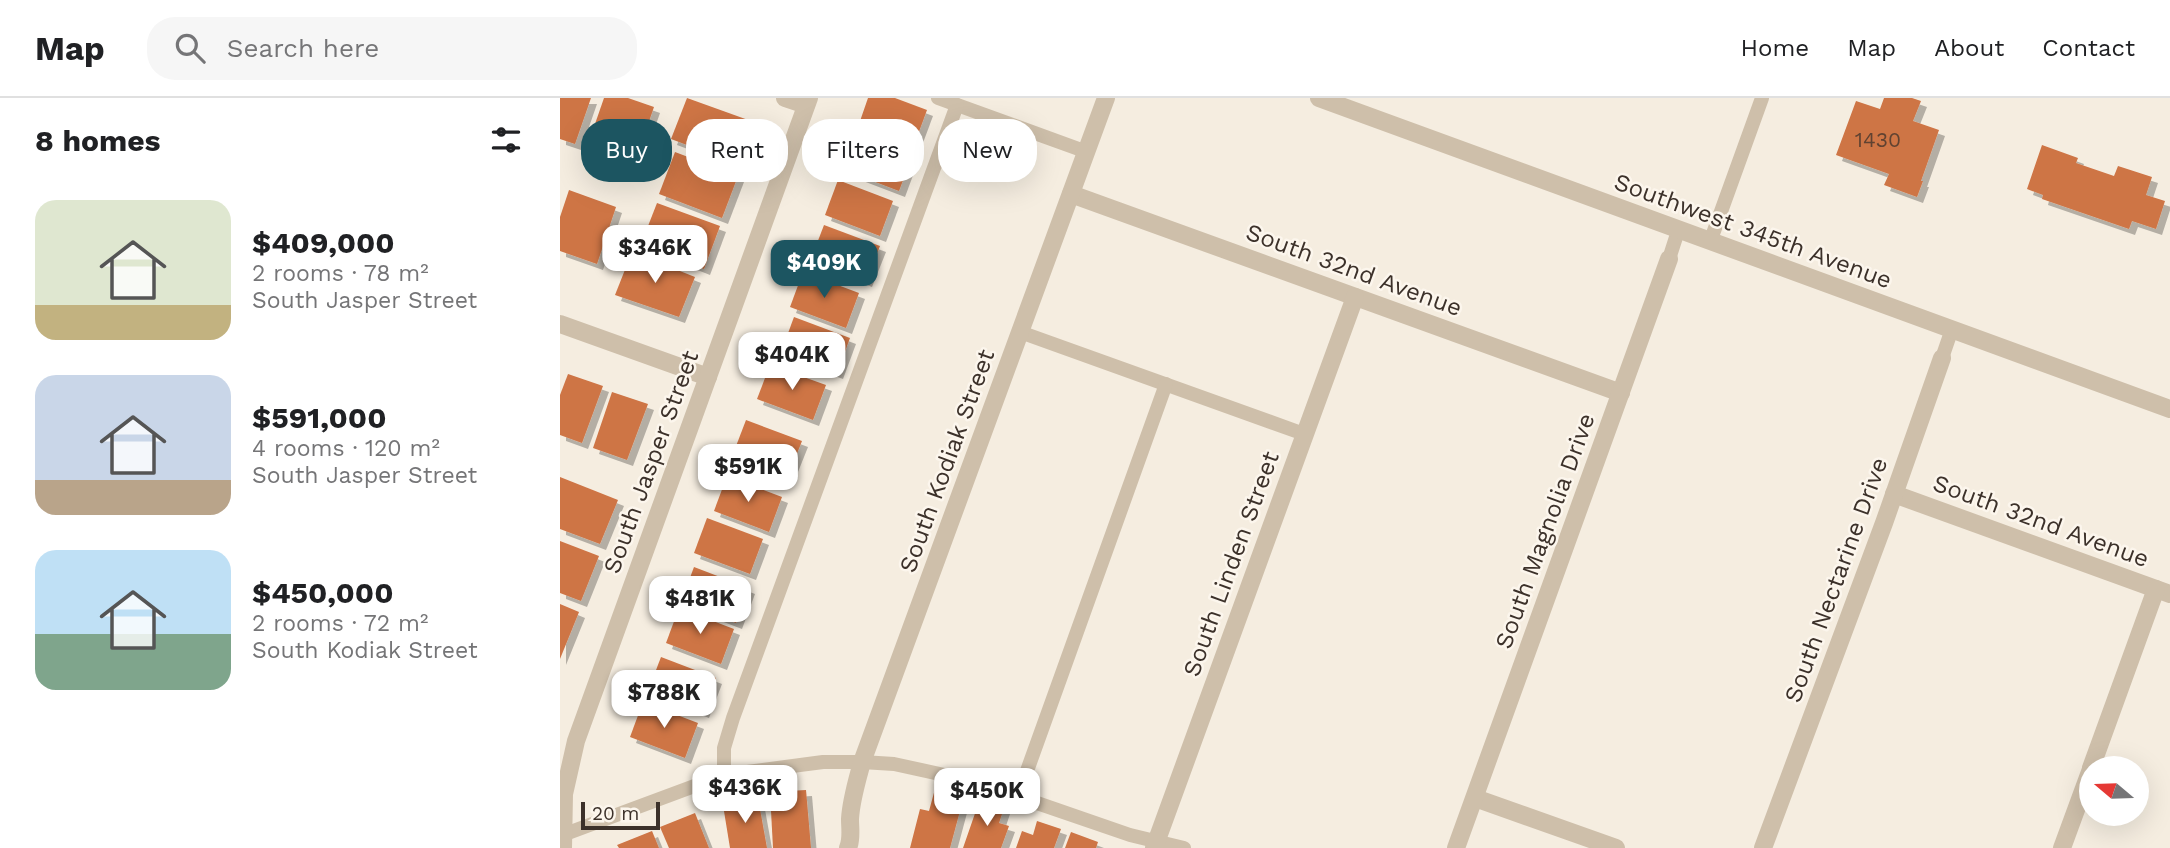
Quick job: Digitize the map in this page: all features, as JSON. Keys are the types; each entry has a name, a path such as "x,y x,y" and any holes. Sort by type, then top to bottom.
{"street":[{"path":"785,98 807,102"},
{"name":"South Kodiak Street","path":"851,847 850,818 862,762 1106,98"},
{"name":"Southwest 345th Avenue","path":"1320,98 2170,409"},
{"name":"South Jasper Street","path":"561,840 564,794 576,741 807,102"},
{"name":"South 32nd Avenue","path":"1071,194 1621,393"},
{"name":"South Magnolia Drive","path":"1456,848 1669,259"},
{"name":"South Linden Street","path":"1156,844 1355,297"},
{"path":"560,324 708,377"},
{"name":"South Nectarine Drive","path":"1763,848 1942,358"},
{"name":"South 32nd Avenue","path":"1894,494 2163,592"},
{"path":"2096,756 2163,592"},
{"path":"1475,798 1592,844 1616,848"},
{"path":"2062,848 2079,802"}],"lane":[{"path":"938,98 1087,152"},
{"path":"1710,242 1762,98"},
{"path":"724,775 724,748 733,718 957,105"},
{"name":"South Magnolia Drive","path":"1669,259 1678,231"},
{"name":"South Nectarine Drive","path":"1942,358 1952,329"},
{"path":"1020,332 1304,434"},
{"path":"1018,796 1166,384"},
{"path":"561,840 724,775 823,762 862,762 894,764 976,782 1156,844 1184,848"}],"building":[{"path":"560,98 591,98 584,119 581,119 575,144 560,139"},
{"path":"604,98 628,98 654,107 650,119 597,119"},
{"path":"687,98 745,119 686,119 686,145 672,139"},
{"path":"868,98 895,98 927,110 924,119 861,119"},
{"path":"1884,98 1912,98 1921,101 1913,121 1939,130 1917,197 1884,185 1889,174 1836,155 1856,101 1880,109"},
{"path":"2042,145 2078,158 2076,163 2114,176 2118,166 2152,177 2146,195 2165,201 2156,229 2132,221 2129,229 2042,199 2043,195 2027,189"},
{"path":"675,152 686,156 686,182 736,182 722,218 659,194 664,182 672,182 672,160"},
{"path":"837,182 893,201 880,236 825,215"},
{"path":"875,182 902,182 899,191"},
{"path":"569,190 616,207 597,264 560,251 560,217"},
{"path":"657,203 720,226 704,269 641,244"},
{"path":"824,225 880,246 866,281 811,259"},
{"path":"632,252 695,277 679,317 615,295"},
{"path":"803,272 859,293 846,328 790,307"},
{"path":"794,317 850,338 837,373 781,352"},
{"path":"770,365 826,385 813,420 757,399"},
{"path":"568,374 603,386 582,443 560,435 560,395"},
{"path":"612,392 648,404 627,460 593,448"},
{"path":"746,420 802,441 788,476 733,454"},
{"path":"727,476 782,497 769,532 714,511"},
{"path":"560,477 618,500 600,544 560,529"},
{"path":"707,518 763,539 750,574 694,553"},
{"path":"560,541 599,556 581,601 560,593"},
{"path":"694,567 749,588 736,623 681,602"},
{"path":"560,604 579,612 560,659"},
{"path":"679,608 734,629 721,664 666,643"},
{"path":"661,657 716,678 703,712 648,691"},
{"path":"643,702 698,723 685,758 630,737"},
{"path":"935,789 964,796 950,848 910,848 920,809 929,811"},
{"path":"806,790 811,848 773,848 770,792"},
{"path":"758,798 767,848 730,848 723,805"},
{"path":"980,799 1004,808 999,823 1009,826 1001,848 963,848"},
{"path":"695,813 709,848 669,848 660,827"},
{"path":"1037,821 1061,829 1054,848 1016,848 1022,831 1033,835"},
{"path":"652,831 659,848 619,848 617,845"},
{"path":"1071,832 1098,842 1096,848 1065,848"}]}
